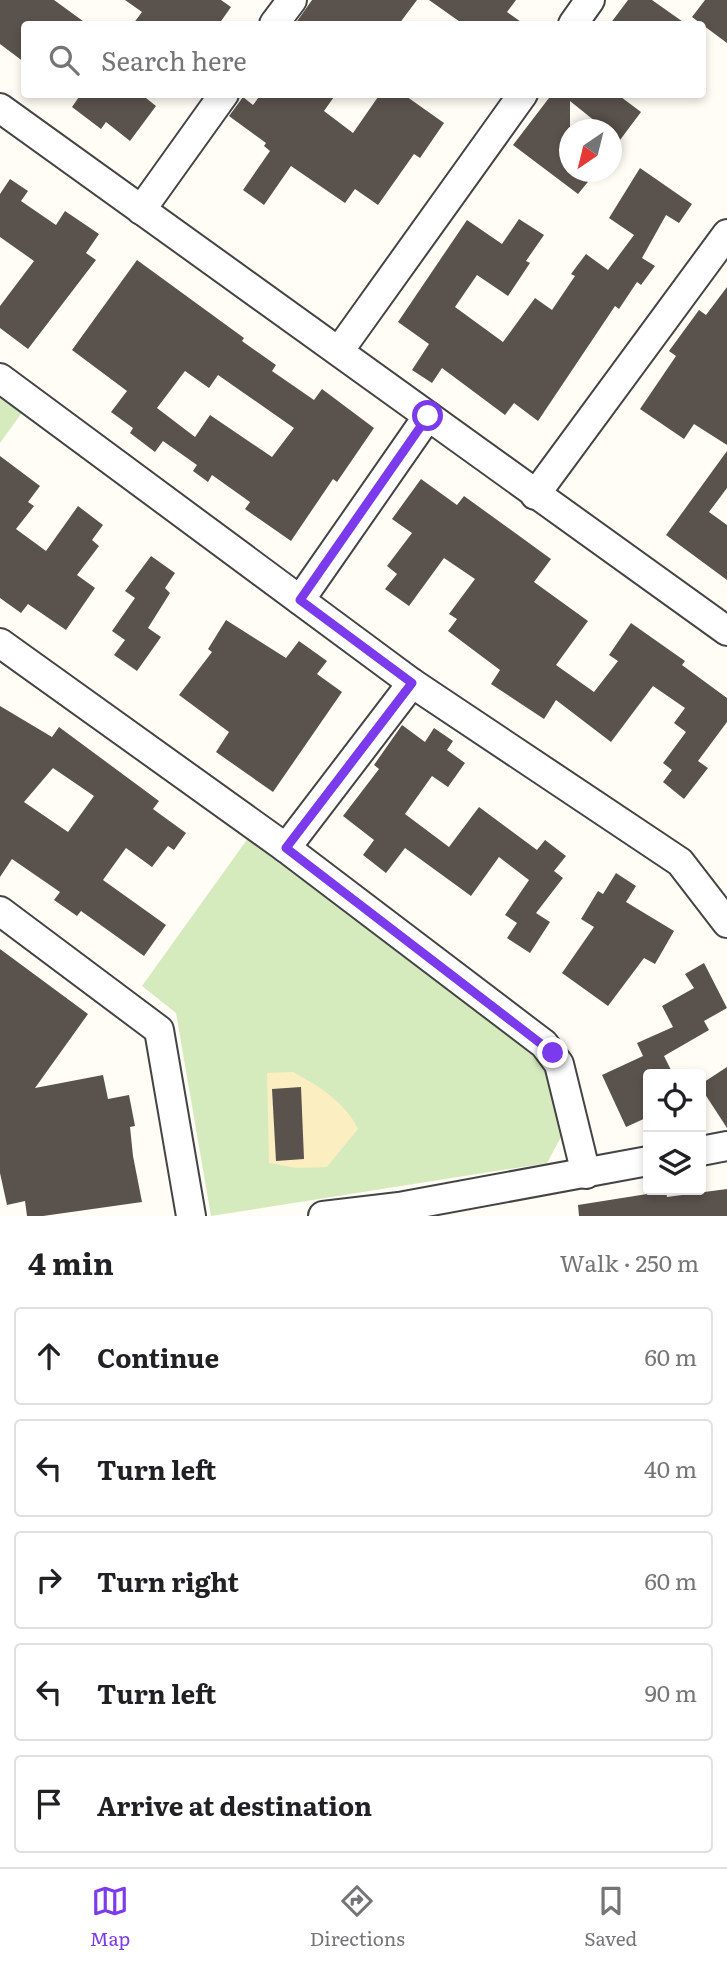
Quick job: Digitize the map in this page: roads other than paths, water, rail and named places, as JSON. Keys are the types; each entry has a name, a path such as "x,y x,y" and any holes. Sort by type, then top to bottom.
{"street":[{"path":"276,21 292,0"},
{"path":"575,21 590,0"},
{"path":"141,209 221,98"},
{"path":"339,351 520,98"},
{"path":"4,119 141,209 727,631"},
{"path":"535,495 727,234"},
{"path":"0,378 412,683 680,862 727,923"},
{"path":"300,600 428,416"},
{"path":"0,643 286,848 553,1053 559,1064 586,1174"},
{"path":"286,848 412,683"},
{"path":"0,911 159,1030 191,1216"},
{"path":"706,1150 727,1146"},
{"path":"323,1216 399,1212 643,1162"}]}
